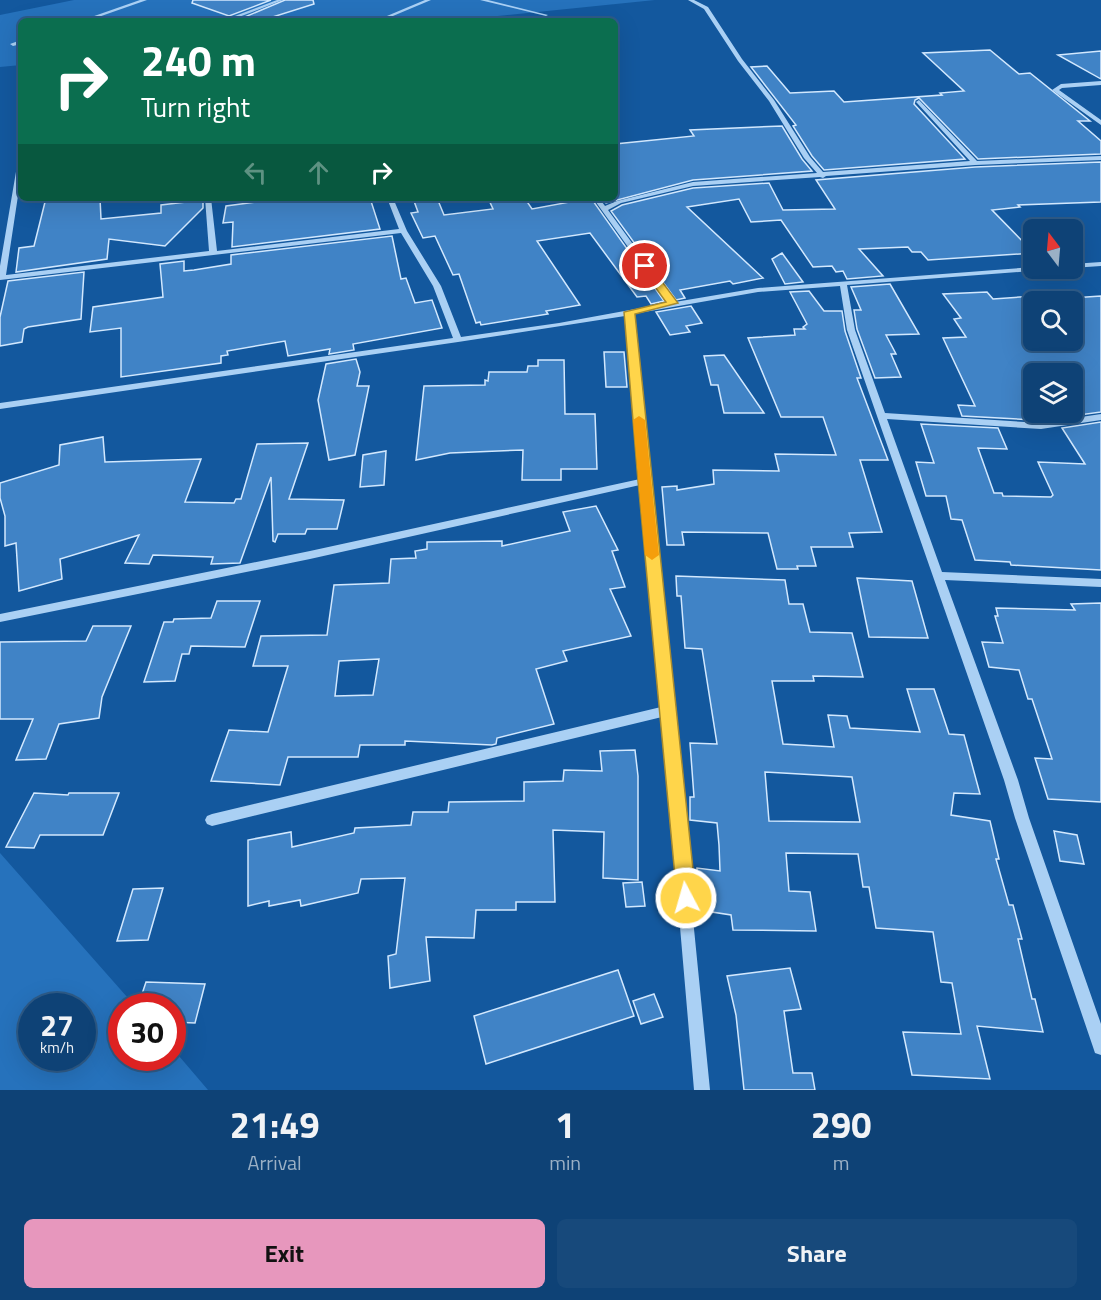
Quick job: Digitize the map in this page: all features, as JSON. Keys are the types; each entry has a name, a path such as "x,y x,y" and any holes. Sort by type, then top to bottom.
{"street":[{"path":"91,18 145,0"},
{"path":"232,18 281,0"},
{"path":"384,18 429,0"},
{"path":"482,0 546,15"},
{"path":"690,0 706,8 740,60 771,100 807,158 823,176"},
{"path":"13,44 18,43"},
{"path":"1101,82 1060,86 1055,90 1101,123"},
{"path":"919,102 975,164"},
{"path":"604,209 619,202 693,184 975,164 1101,158"},
{"path":"18,173 1,277 213,252 297,246 403,231"},
{"path":"208,201 213,252"},
{"path":"391,201 403,231 437,286 458,340"},
{"path":"598,201 672,303"},
{"path":"1083,266 1101,264"},
{"path":"0,406 458,340 758,290 1023,270"},
{"path":"843,283 851,330 940,576 1101,1047"},
{"path":"629,312 686,898 702,1090"},
{"path":"881,416 1041,426 1101,417"},
{"path":"0,618 310,555 644,481"},
{"path":"940,576 1101,584"},
{"path":"212,820 668,711"}],"shaded area":[{"path":"74,0 655,0 478,18 18,18 18,65 0,67 0,15"},
{"path":"0,853 124,993 108,993 108,1071 186,1071 186,1064 208,1090 0,1090"}],"building":[{"path":"193,0 271,0 229,16 192,3"},
{"path":"285,0 313,0 314,4 270,18 242,18"},
{"path":"990,50 1019,74 1030,73 1090,121 1078,121 1101,141 1101,154 978,159 919,98 914,104 965,159 824,170 793,126 796,125 751,67 767,66 790,93 834,91 844,102 942,95 940,93 964,91 923,53"},
{"path":"1101,51 1101,79 1058,55"},
{"path":"782,126 812,171 693,180 618,200 618,144 694,136 690,130"},
{"path":"1101,162 1101,202 1018,205 1020,207 992,210 1023,242 1023,254 928,260 921,252 912,252 908,247 859,249 883,276 847,279 843,271 836,272 832,266 813,267 781,220 751,222 739,199 687,207 763,278 680,290 685,298 676,300 611,211 622,205 693,188 769,183 783,210 835,209 816,180 975,167"},
{"path":"45,201 100,201 101,219 161,213 161,205 203,201 203,208 165,246 109,239 107,259 16,272 19,248 34,246"},
{"path":"263,201 371,201 380,229 232,247 233,222 223,223 226,206"},
{"path":"414,201 438,201 444,215 493,209 489,201 527,201 532,209 575,201 593,201 664,301 651,304 646,296 637,297 590,233 537,241 580,305 546,311 548,314 481,325 480,322 476,323 459,274 453,275 435,236 423,238 411,213 418,212"},
{"path":"392,236 401,279 406,278 415,303 432,300 442,328 353,344 354,350 329,354 330,349 288,356 285,341 227,351 228,355 221,356 221,363 121,377 121,328 90,332 93,307 163,297 160,264 184,261 184,271 194,270 231,264 231,255"},
{"path":"782,253 803,282 785,284 772,259"},
{"path":"84,272 81,319 28,327 24,329 22,342 0,346 0,317 8,281"},
{"path":"890,284 919,334 886,335 896,354 891,354 901,377 875,378 857,329 854,310 861,310 851,287"},
{"path":"809,291 824,311 842,311 845,331 861,378 857,378 888,460 860,460 882,532 849,533 853,547 811,547 816,566 797,566 798,569 777,569 768,533 682,532 684,545 667,545 662,487 677,486 677,490 714,484 713,470 779,471 775,454 836,455 823,417 781,417 748,338 795,335 794,329 805,329 803,327 807,324 790,292"},
{"path":"987,292 993,299 1023,297 1023,351 1083,351 1083,297 1101,296 1101,412 1083,414 1083,363 1023,363 1023,419 962,416 958,405 975,406 943,338 966,337 954,319 961,318 943,294"},
{"path":"691,306 702,323 686,326 690,332 670,335 656,312"},
{"path":"604,352 624,352 627,387 606,387"},
{"path":"724,355 764,413 724,413 718,385 711,385 704,356"},
{"path":"356,359 360,372 357,386 369,386 355,455 329,460 318,400 326,364"},
{"path":"538,360 564,360 565,414 595,414 597,469 561,469 561,480 522,480 523,450 450,453 416,460 424,386 485,385 489,372 527,372 528,366 538,366"},
{"path":"1101,422 1101,570 1011,565 1010,562 975,560 962,520 951,519 946,496 926,496 916,462 934,463 921,424 998,428 1007,449 978,448 994,493 1002,493 1003,496 1051,497 1053,495 1038,462 1085,464 1062,428"},
{"path":"103,437 105,462 201,459 185,502 234,503 236,499 241,499 257,444 308,443 289,499 344,500 337,529 307,529 305,534 278,534 275,542 273,541 271,477 240,563 211,564 213,557 153,555 149,564 125,563 139,535 60,559 62,579 19,591 16,543 5,546 5,516 0,498 0,483 59,465 60,445"},
{"path":"386,451 384,485 360,487 363,455"},
{"path":"596,506 618,550 612,551 625,587 610,589 631,636 563,651 567,661 536,669 554,724 497,738 496,744 492,745 405,741 405,745 360,745 358,757 288,757 280,785 211,781 229,730 268,732 288,666 253,666 261,636 327,635 334,585 389,583 391,559 416,558 415,551 427,549 427,542 502,541 502,546 570,531 563,512","holes":["379,659 373,695 335,696 339,661"]},
{"path":"676,576 785,580 789,604 803,604 810,632 852,633 863,677 813,676 814,681 772,681 783,744 834,747 828,715 847,716 850,728 920,732 907,689 934,689 949,734 964,735 980,794 954,793 951,815 990,821 999,859 996,859 1009,905 1013,905 1022,939 1018,939 1032,999 1035,999 1043,1032 977,1026 990,1079 912,1075 903,1032 961,1034 952,983 941,982 933,932 876,928 869,887 863,887 858,854 786,853 789,891 810,892 816,931 733,930 731,915 699,910 699,890 696,890 697,868 720,871 719,845 717,823 690,820 690,797 694,797 690,743 717,744 702,649 685,648 681,596 677,596","holes":["765,772 852,777 860,822 769,821"]},
{"path":"857,578 912,581 928,638 869,637"},
{"path":"217,601 260,601 245,647 191,646 189,654 182,654 175,681 144,682 164,622 173,622 174,619 211,618"},
{"path":"1101,603 1101,802 1048,799 1035,758 1052,759 1032,699 1028,699 1019,670 989,667 982,642 1003,643 995,616 998,616 996,608 1075,610 1071,604"},
{"path":"93,626 131,626 102,697 99,718 59,724 46,759 16,760 33,719 0,719 0,642 86,641"},
{"path":"635,750 638,776 638,880 603,878 604,832 553,830 555,902 516,902 516,910 476,910 474,938 426,937 430,981 390,988 388,956 396,954 405,878 361,879 358,893 301,906 300,900 269,906 269,901 248,906 248,840 291,832 292,847 354,833 355,828 411,825 413,812 448,812 449,802 524,801 524,782 563,781 564,770 602,771 600,751"},
{"path":"34,793 68,795 69,793 119,793 103,835 40,835 34,848 6,847"},
{"path":"1054,831 1077,835 1084,864 1060,861"},
{"path":"642,882 645,906 626,907 623,883"},
{"path":"163,888 148,940 117,941 133,889"},
{"path":"790,968 801,1009 784,1011 793,1073 812,1073 815,1090 744,1090 736,1015 727,976"},
{"path":"618,970 634,1016 486,1064 474,1016"},
{"path":"146,982 205,984 195,1023 186,1023 186,993 142,993"},
{"path":"654,994 663,1017 641,1024 633,1001"}],"slow traffic":[{"path":"639,420 652,555"}],"route":[{"path":"645,266 672,303 629,312 686,898"}]}
